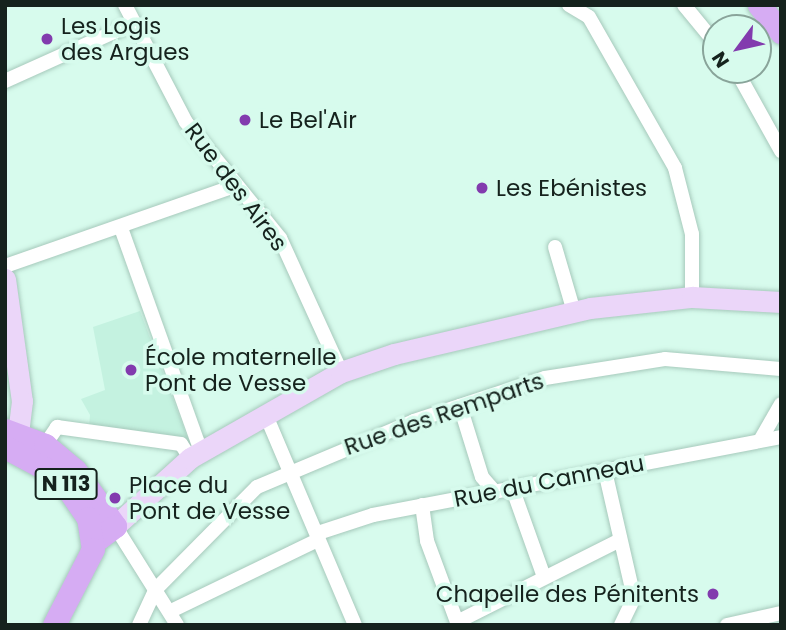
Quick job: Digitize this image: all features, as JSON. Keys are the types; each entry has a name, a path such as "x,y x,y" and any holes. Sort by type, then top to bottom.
{"main road":[{"path":"759,5 781,32"},
{"path":"5,279 22,401 10,440"},
{"path":"120,533 196,455 265,413 341,372 470,334 574,312 692,297 781,302"},
{"name":"N 113","path":"10,440 45,445 75,470 120,533 94,542"},
{"name":"N 113","path":"10,440 59,476 83,506 94,542 54,625"}],"street":[{"name":"Rue des Aires","path":"125,5 186,122 235,186 281,238 341,372"},
{"path":"684,5 702,27"},
{"path":"574,6 589,17 676,168 692,234 692,297"},
{"path":"5,81 134,23"},
{"path":"744,84 781,151"},
{"path":"5,266 121,228 235,186"},
{"path":"121,228 196,455"},
{"path":"555,247 574,312"},
{"name":"Rue des Remparts","path":"155,590 257,487 290,469 460,406 545,378 665,359 781,369"},
{"path":"761,439 781,404"},
{"path":"460,406 482,477 494,491"},
{"path":"265,413 355,625"},
{"path":"45,445 57,428 181,444 196,455"},
{"name":"Rue du Canneau","path":"174,618 318,537 422,505 494,491 513,490 781,437"},
{"path":"605,471 634,598 621,625"},
{"path":"513,490 544,576"},
{"path":"422,505 427,541 458,623 544,576 620,540"},
{"name":"N 113","path":"120,533 155,590"},
{"path":"155,590 174,618"},
{"path":"139,625 155,590"},
{"path":"727,625 781,613"}],"shaded area":[{"name":"École maternelle Pont de Vesse","path":"140,311 188,439 89,427 90,415 81,399 105,390 93,327"}],"place":[{"name":"Les Logis des Argues","path":"47,39"},
{"name":"Le Bel'Air","path":"245,120"},
{"name":"Les Ebénistes","path":"482,188"},
{"name":"École maternelle Pont de Vesse","path":"131,370"},
{"name":"Place du Pont de Vesse","path":"115,498"},
{"name":"Chapelle des Pénitents","path":"713,594"}]}
